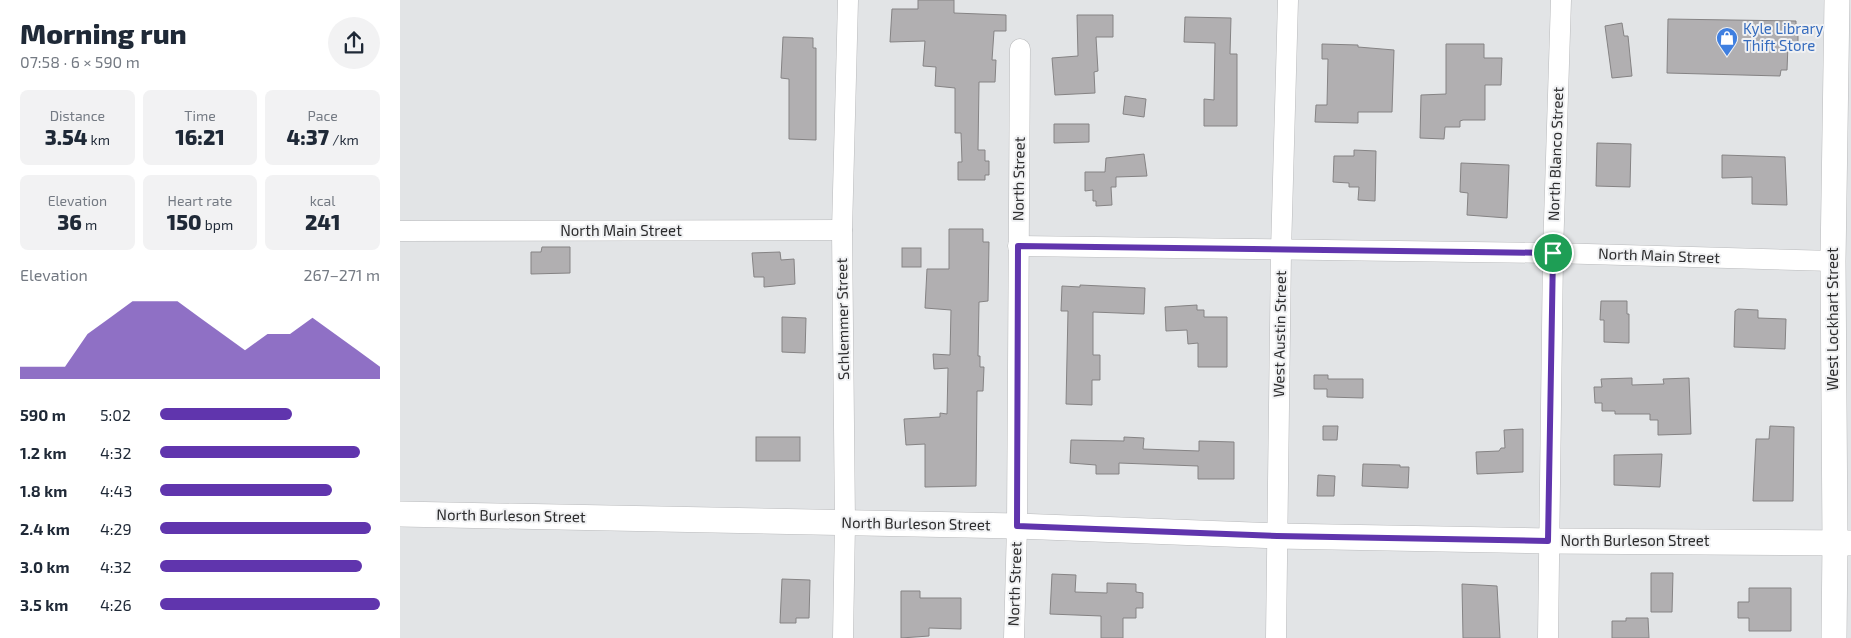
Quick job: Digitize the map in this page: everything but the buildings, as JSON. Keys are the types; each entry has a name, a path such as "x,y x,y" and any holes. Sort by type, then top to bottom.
{"street":[{"name":"Schlemmer Street","path":"843,638 845,523 842,230 848,0"},
{"name":"West Austin Street","path":"1276,638 1281,251 1288,0"},
{"name":"North Blanco Street","path":"1548,638 1553,253 1561,0"},
{"name":"West Lockhart Street","path":"1834,638 1843,543 1842,261 1837,0"},
{"name":"North Street","path":"1014,638 1017,526 1020,49"},
{"name":"North Main Street","path":"400,231 842,230"},
{"name":"North Main Street","path":"1018,246 1281,251 1553,253 1842,261"},
{"name":"North Burleson Street","path":"400,514 1017,526 1277,536 1548,541 1843,543"}],"place":[{"name":"Kyle Library Thift Store","path":"1727,57"}],"route":[{"path":"1018,246 1281,251 1553,253 1548,541 1277,536 1017,526 1018,246"}]}
